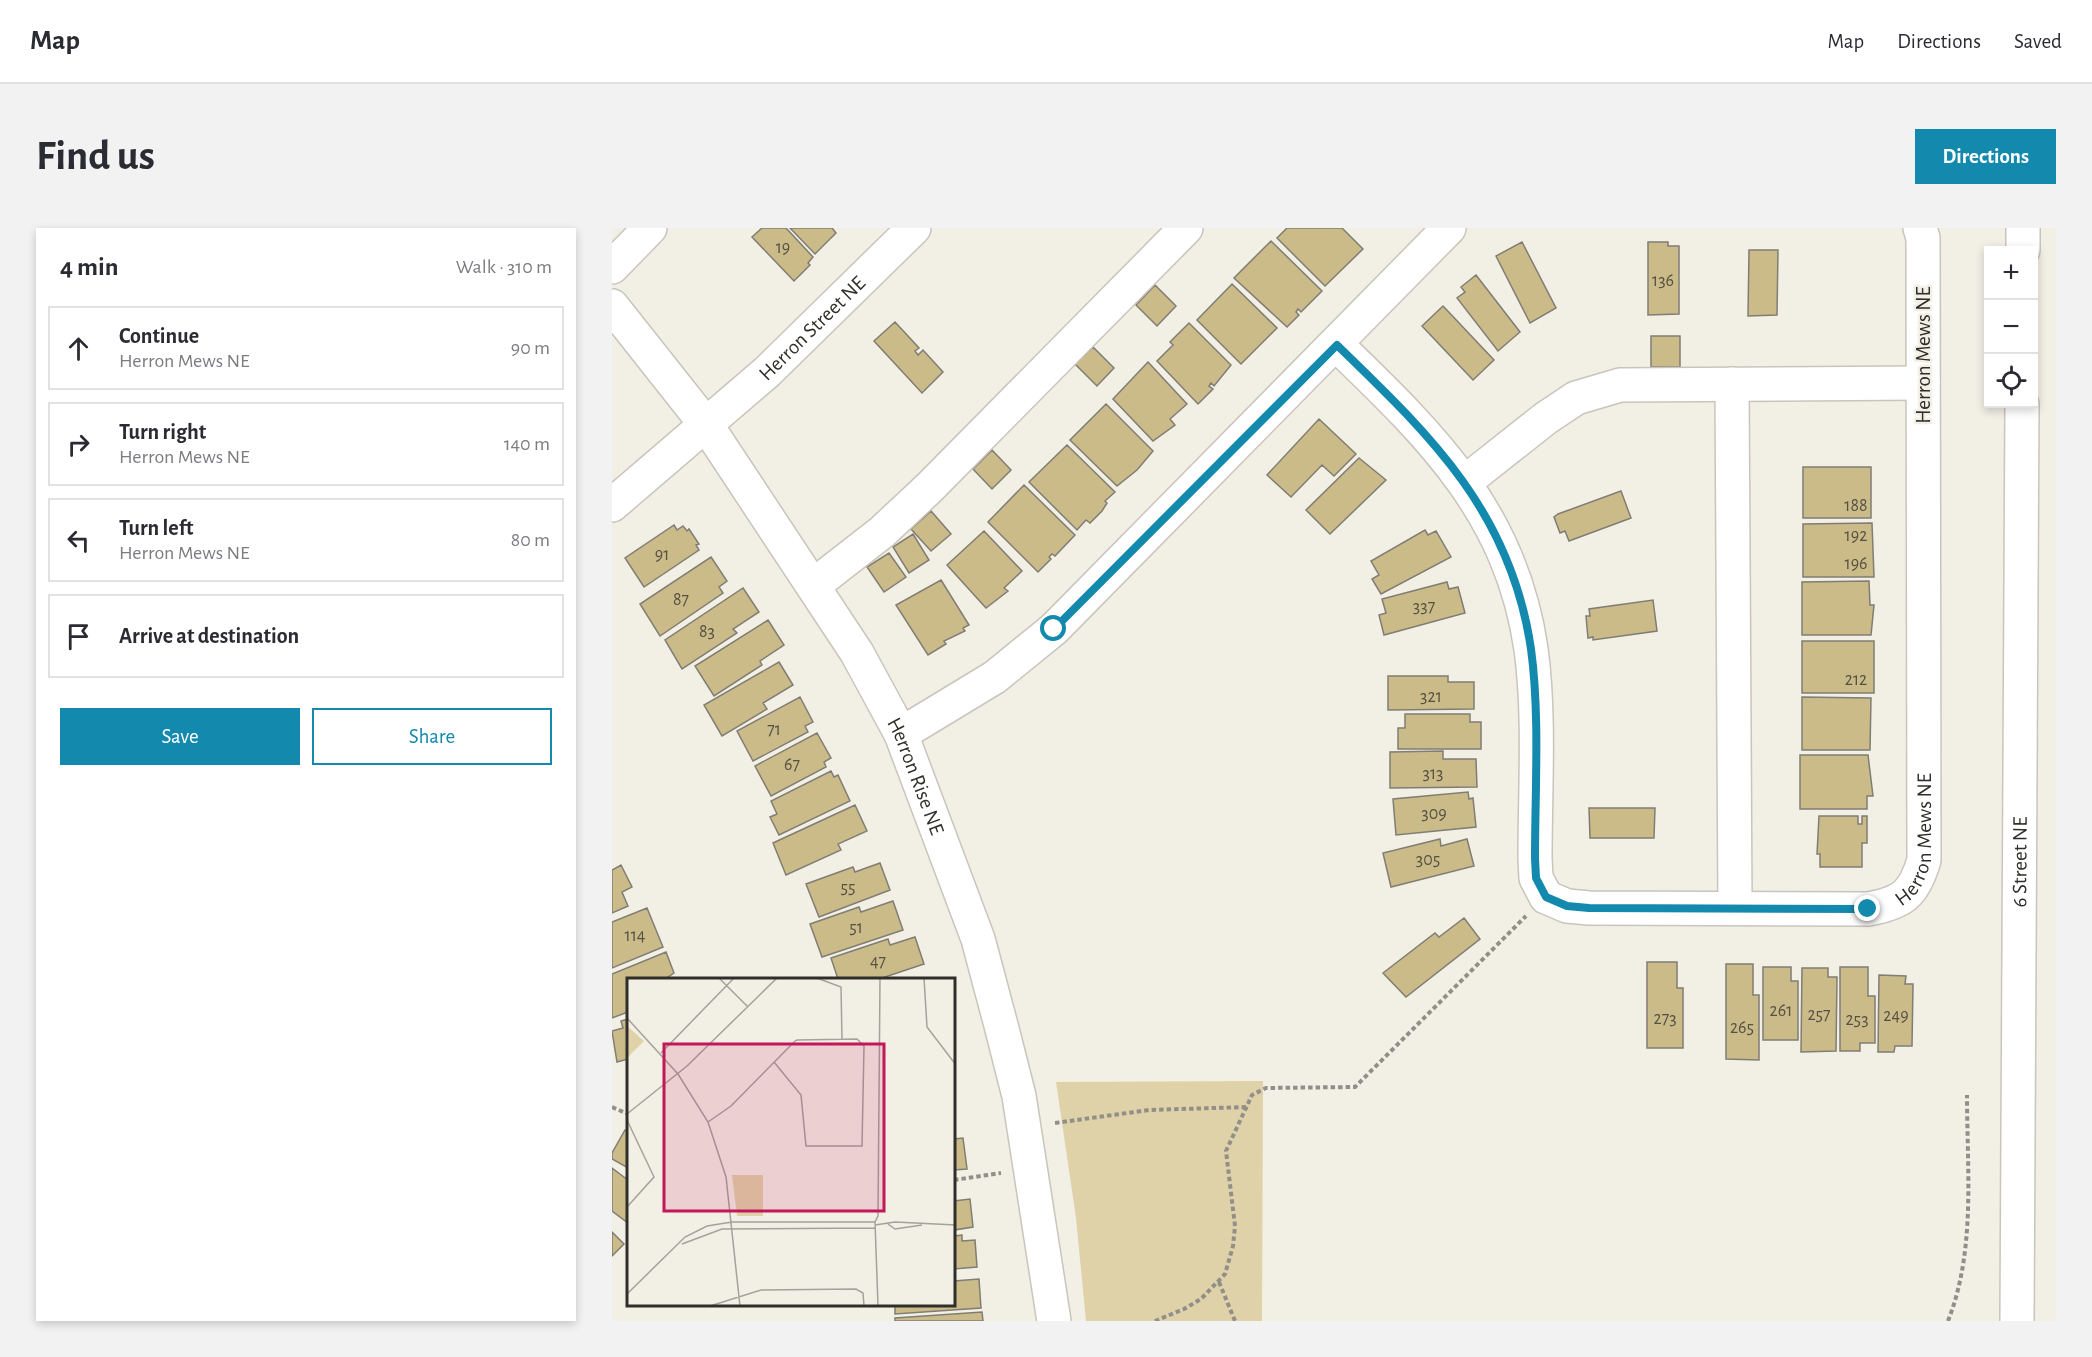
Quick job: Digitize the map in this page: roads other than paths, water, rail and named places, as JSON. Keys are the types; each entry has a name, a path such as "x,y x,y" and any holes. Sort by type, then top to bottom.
{"street":[{"path":"612,267 650,228"},
{"name":"Herron Street NE","path":"612,505 707,426 767,372 915,228"},
{"path":"814,585 882,532 929,488 1186,228"},
{"path":"901,734 980,687 1039,642 1337,345 1449,228"},
{"name":"Herron Mews NE","path":"1465,482 1491,524 1508,560 1529,638 1533,684 1536,878 1546,897 1567,906 1589,908 1868,909 1893,905 1907,895 1918,880 1924,860 1923,238 1920,228"},
{"path":"2023,228 2023,246"},
{"name":"Herron Rise NE","path":"612,306 707,426 857,653 901,734 978,939 1024,1127 1054,1321"},
{"path":"1337,345 1406,412 1465,482 1546,418 1576,398 1620,385 1923,383"},
{"path":"1732,384 1734,908"},
{"name":"6 Street NE","path":"2017,1321 2022,408"}]}
